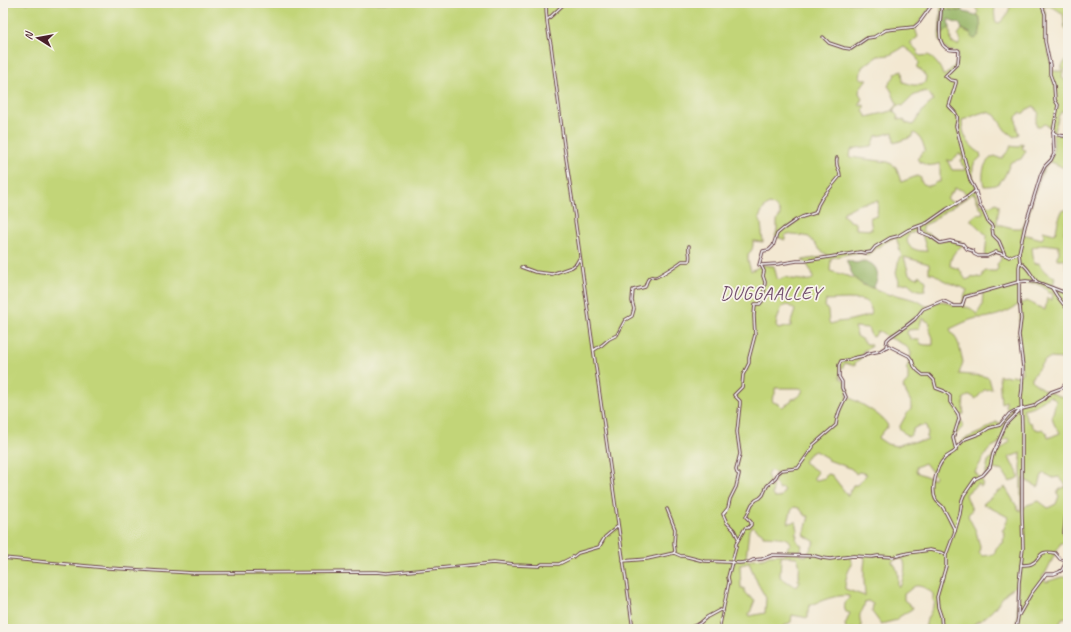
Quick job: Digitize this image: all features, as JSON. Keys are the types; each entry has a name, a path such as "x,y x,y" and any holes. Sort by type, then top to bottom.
{"street":[{"path":"546,3 549,38 633,629"},
{"path":"548,19 565,3"},
{"path":"823,37 829,43 851,49 867,38 874,37 886,30 914,28 929,8 938,3"},
{"path":"941,3 942,8 939,32 941,41 950,51 959,51 958,63 945,76 950,80 956,81 949,106 958,117 956,126 970,180 988,222 992,226 993,235 999,240 1005,255"},
{"path":"1016,629 1023,548 1021,409 1022,367 1019,335 1021,319 1018,282 1020,262 1019,253 1025,226 1041,174 1054,154 1053,132 1058,105 1055,100 1054,85 1050,74 1050,64 1045,41 1045,14 1041,3"},
{"path":"1053,132 1062,136 1068,136"},
{"path":"738,538 734,530 723,516 728,508 730,499 736,487 739,474 736,470 740,454 737,432 740,402 734,395 742,387 743,375 749,363 755,335 755,304 760,304 763,300 765,282 763,276 764,271 759,265 762,252 769,250 773,246 777,234 802,216 814,213 816,211 822,198 840,176 840,171 836,164 837,158"},
{"path":"760,265 805,261 860,252 871,252 875,247 890,238 927,223 975,191"},
{"path":"919,226 920,232 930,236 938,242 950,241 963,244 967,249 978,256 987,256 996,252 1009,257 1019,253"},
{"path":"594,350 617,335 625,320 632,316 634,309 632,301 633,290 645,287 649,278 656,277 682,261 688,261 690,255 688,250 689,246"},
{"path":"521,267 535,272 552,274 570,269 576,264 580,257"},
{"path":"1020,262 1030,271 1032,277 1037,282"},
{"path":"886,347 887,340 915,319 923,309 942,301 954,306 962,306 965,297 1018,282 1037,282 1063,292 1068,292"},
{"path":"1052,288 1068,310"},
{"path":"719,629 728,577 736,544 745,528 748,528 751,525 751,522 746,517 752,504 763,495 767,486 778,473 782,470 798,468 813,445 836,425 836,419 842,402 846,397 839,377 839,365 841,361 880,351 889,346 909,356 918,371 923,375 929,375 934,380 936,388 944,391 950,396 950,402 958,414 959,419 953,438 956,448"},
{"path":"955,531 943,508 936,501 933,490 935,477 944,458 955,452 956,448 965,439 981,433 989,428 1000,425 1011,412 1015,410 1034,406 1051,392 1062,388 1068,381"},
{"path":"942,629 937,597 946,566 946,555 960,514 962,500 975,479 982,476 990,467 993,454 1006,424 1021,409"},
{"path":"1018,617 1046,574 1054,574 1061,571 1065,564 1068,549 1064,531 1068,501"},
{"path":"667,509 676,529 674,554"},
{"path":"3,558 108,568 193,573 387,573 493,563 539,566 542,564 559,564 578,553 599,546 605,537 618,526"},
{"path":"623,561 647,559 674,554 704,561 732,562 746,562 773,555 815,556 830,559 853,556 893,557 930,550 946,555"},
{"path":"1021,565 1031,564 1040,555 1046,552 1056,553 1065,561"},
{"path":"686,629 699,624 707,617 720,610 723,611"}],"green space":[{"path":"3,3 939,3 931,7 915,28 918,37 910,43 917,50 920,56 929,55 939,66 943,75 945,75 957,63 958,52 949,51 942,45 939,35 941,3 963,3 961,5 962,10 958,11 943,9 941,18 941,28 943,34 950,27 951,42 958,45 960,43 960,38 958,35 962,29 972,34 980,29 980,19 973,3 996,3 995,18 996,22 999,23 1005,18 1010,7 1007,3 1068,3 1068,32 1065,29 1063,14 1046,5 1044,8 1046,20 1046,40 1053,71 1062,71 1062,66 1068,57 1068,68 1063,71 1062,78 1068,82 1068,112 1062,111 1058,117 1054,132 1059,135 1068,135 1068,168 1066,169 1049,162 1045,167 1041,175 1023,234 1042,239 1044,236 1043,231 1054,234 1056,232 1062,211 1068,209 1068,219 1064,233 1066,234 1066,238 1068,238 1068,269 1066,269 1065,259 1057,259 1059,246 1043,244 1032,248 1034,264 1039,263 1046,272 1055,277 1053,286 1057,289 1068,290 1068,326 1065,327 1064,335 1068,338 1068,352 1065,359 1049,358 1043,362 1032,377 1032,381 1044,390 1062,397 1068,391 1068,554 1066,553 1066,546 1061,543 1042,577 1046,582 1061,577 1068,577 1068,617 1063,618 1055,629 1015,629 1014,626 1017,619 1017,585 1006,593 993,610 982,620 970,626 969,629 925,629 927,619 935,603 933,600 933,594 925,588 915,586 904,594 904,600 913,607 912,609 899,617 897,620 881,624 872,612 873,604 868,601 865,602 860,614 861,629 846,628 845,625 850,613 846,612 845,606 849,596 839,596 829,598 809,606 808,618 792,615 791,622 779,629 3,629","holes":["904,47 919,61 917,68 923,72 926,77 925,82 922,85 913,85 903,82 902,71 896,73 888,86 898,104 892,111 867,117 863,111 864,105 860,106 860,101 862,98 859,93 860,88 867,79 862,79 860,77 862,67 878,56 890,55","925,91 933,99 933,101 924,109 913,125 906,123 904,120 898,119 897,115 893,111 899,105 903,106 913,96","1034,106 1039,114 1036,120 1037,127 1044,124 1050,127 1053,138 1053,152 1051,159 1047,161 1042,170 1023,228 1013,228 997,224 999,205 996,203 988,206 980,204 976,191 973,170 974,164 981,157 980,153 972,147 966,139 962,125 962,120 988,112 995,115 1005,130 1014,137 1019,134 1016,117","893,132 894,143 912,137 914,133 920,138 925,150 917,159 927,165 936,165 940,163 940,182 927,186 921,182 921,178 917,176 901,182 896,167 888,162 850,157 851,150 872,146 876,136","961,154 963,159 961,160 962,165 964,166 965,170 952,170 947,160 951,161","955,188 961,190 967,196 955,204 947,199","974,193 983,213 977,214 971,219 971,221 987,235 985,258 998,253 1002,255 997,264 998,268 996,271 986,271 980,278 974,278 972,276 966,280 959,269 950,266 953,255 965,243 950,240 939,241 923,232 922,226 933,221 941,214","878,201 877,216 870,218 872,230 856,229 856,223 850,221 843,215 844,212 859,204","769,204 776,207 780,212 775,236 785,240 785,236 787,234 809,237 820,250 828,256 802,261 806,262 813,279 805,280 785,277 779,280 777,278 774,266 762,265 751,271 748,261 748,254 751,251 753,241 763,242 759,218 764,208","917,230 922,234 927,251 914,249 907,241 910,233","896,237 902,257 899,258 896,273 899,281 898,284 908,283 916,289 925,290 926,281 920,275 917,278 909,274 904,257 929,264 929,273 935,274 943,280 967,290 962,305 953,305 940,301 926,306 918,301 893,294 890,295 863,285 854,278 830,271 831,258 855,253 865,254 868,256 881,245","1020,283 1035,283 1048,289 1047,291 1049,293 1053,293 1052,300 1047,298 1045,310 1027,301 1019,304","983,293 982,306 977,314 964,307 965,298","826,300 862,300 869,305 872,312 871,315 847,321 831,324 829,323 828,311 825,306","788,305 795,310 791,326 778,329 776,326 777,320 782,307","1018,305 1020,307 1018,335 1022,373 1018,376 1012,375 1010,377 1003,377 999,375 1001,403 1006,401 1006,407 1010,412 1000,423 996,422 981,432 964,439 957,447 953,438 964,426 959,416 964,414 964,398 970,395 976,399 984,390 992,389 989,378 959,374 963,362 959,345 950,329 966,321 997,315","922,318 930,323 929,328 933,338 933,345 921,344 919,340 911,339 907,333 908,330 919,329","855,327 868,328 871,336 874,337 878,331 881,332 905,346 910,351 911,355 906,369 908,371 908,381 903,387 911,402 911,409 899,428 908,437 912,434 913,429 920,425 922,427 926,425 928,434 926,438 928,440 909,442 896,446 887,444 878,438 888,426 881,417 846,396 850,391 845,381 840,378 840,373 845,363 855,366 855,363 863,355 863,351 871,347 870,344 867,344 857,336","775,388 803,389 799,396 792,399 791,402 782,407 773,402 772,399 775,394","1049,396 1056,401 1052,417 1055,426 1060,433 1048,438 1047,433 1043,429 1035,429 1031,422 1028,422 1023,409 1037,404","1008,438 1010,441 988,461 985,477 993,469 1003,471 1010,482 1019,477 1009,457 1021,453 1021,511 1005,487 983,504 1008,517 1004,529 1002,530 1005,535 1003,540 1004,542 999,545 995,553 982,556 979,553 980,547 976,531 968,515 972,510 966,495 978,484 982,486 983,482 975,472 987,452 992,447","815,451 828,460 850,468 856,474 859,472 867,474 857,485 853,485 848,496 832,475 827,474 825,478 817,480 813,479 818,472 804,462 809,454","925,463 935,476 933,479 916,472 916,467","770,470 776,473 774,482 779,489 782,488 784,491 780,497 775,498 772,495 773,488 767,475","1044,473 1053,478 1059,477 1066,485 1057,493 1059,496 1056,504 1048,508 1039,501 1023,508 1023,479 1038,487","794,507 799,508 806,516 809,516 804,535 815,542 806,556 800,555 802,545 798,543 796,539 797,535 795,534 798,530 796,522 788,523 791,511","752,526 763,534 763,536 783,538 790,541 791,545 788,546 785,554 769,555 763,558 752,559 749,561 746,558 749,530","859,555 864,556 865,596 845,589 849,570 852,565 850,557","781,556 797,557 799,566 798,580 800,582 797,587 780,577","903,559 905,566 901,585 899,587 896,567 892,562 893,560","749,563 766,598 765,613 749,615 755,600 744,591 744,588 741,588 740,565"]},
{"path":"943,9 958,11 962,10 964,12 979,16 979,35 975,39 972,38 972,34 962,29 960,24 949,19 948,22 950,27 943,34 940,33"},
{"path":"1023,143 1022,148 1026,151 1021,159 1011,162 1000,182 991,186 984,186 983,173 985,164 995,156 1001,159 1010,149 1010,146 1017,147"},
{"path":"847,260 856,263 866,261 874,266 877,277 873,288 862,284 856,279 851,272"}],"district":[{"name":"DUGGAALLEY","path":"771,292"}]}
